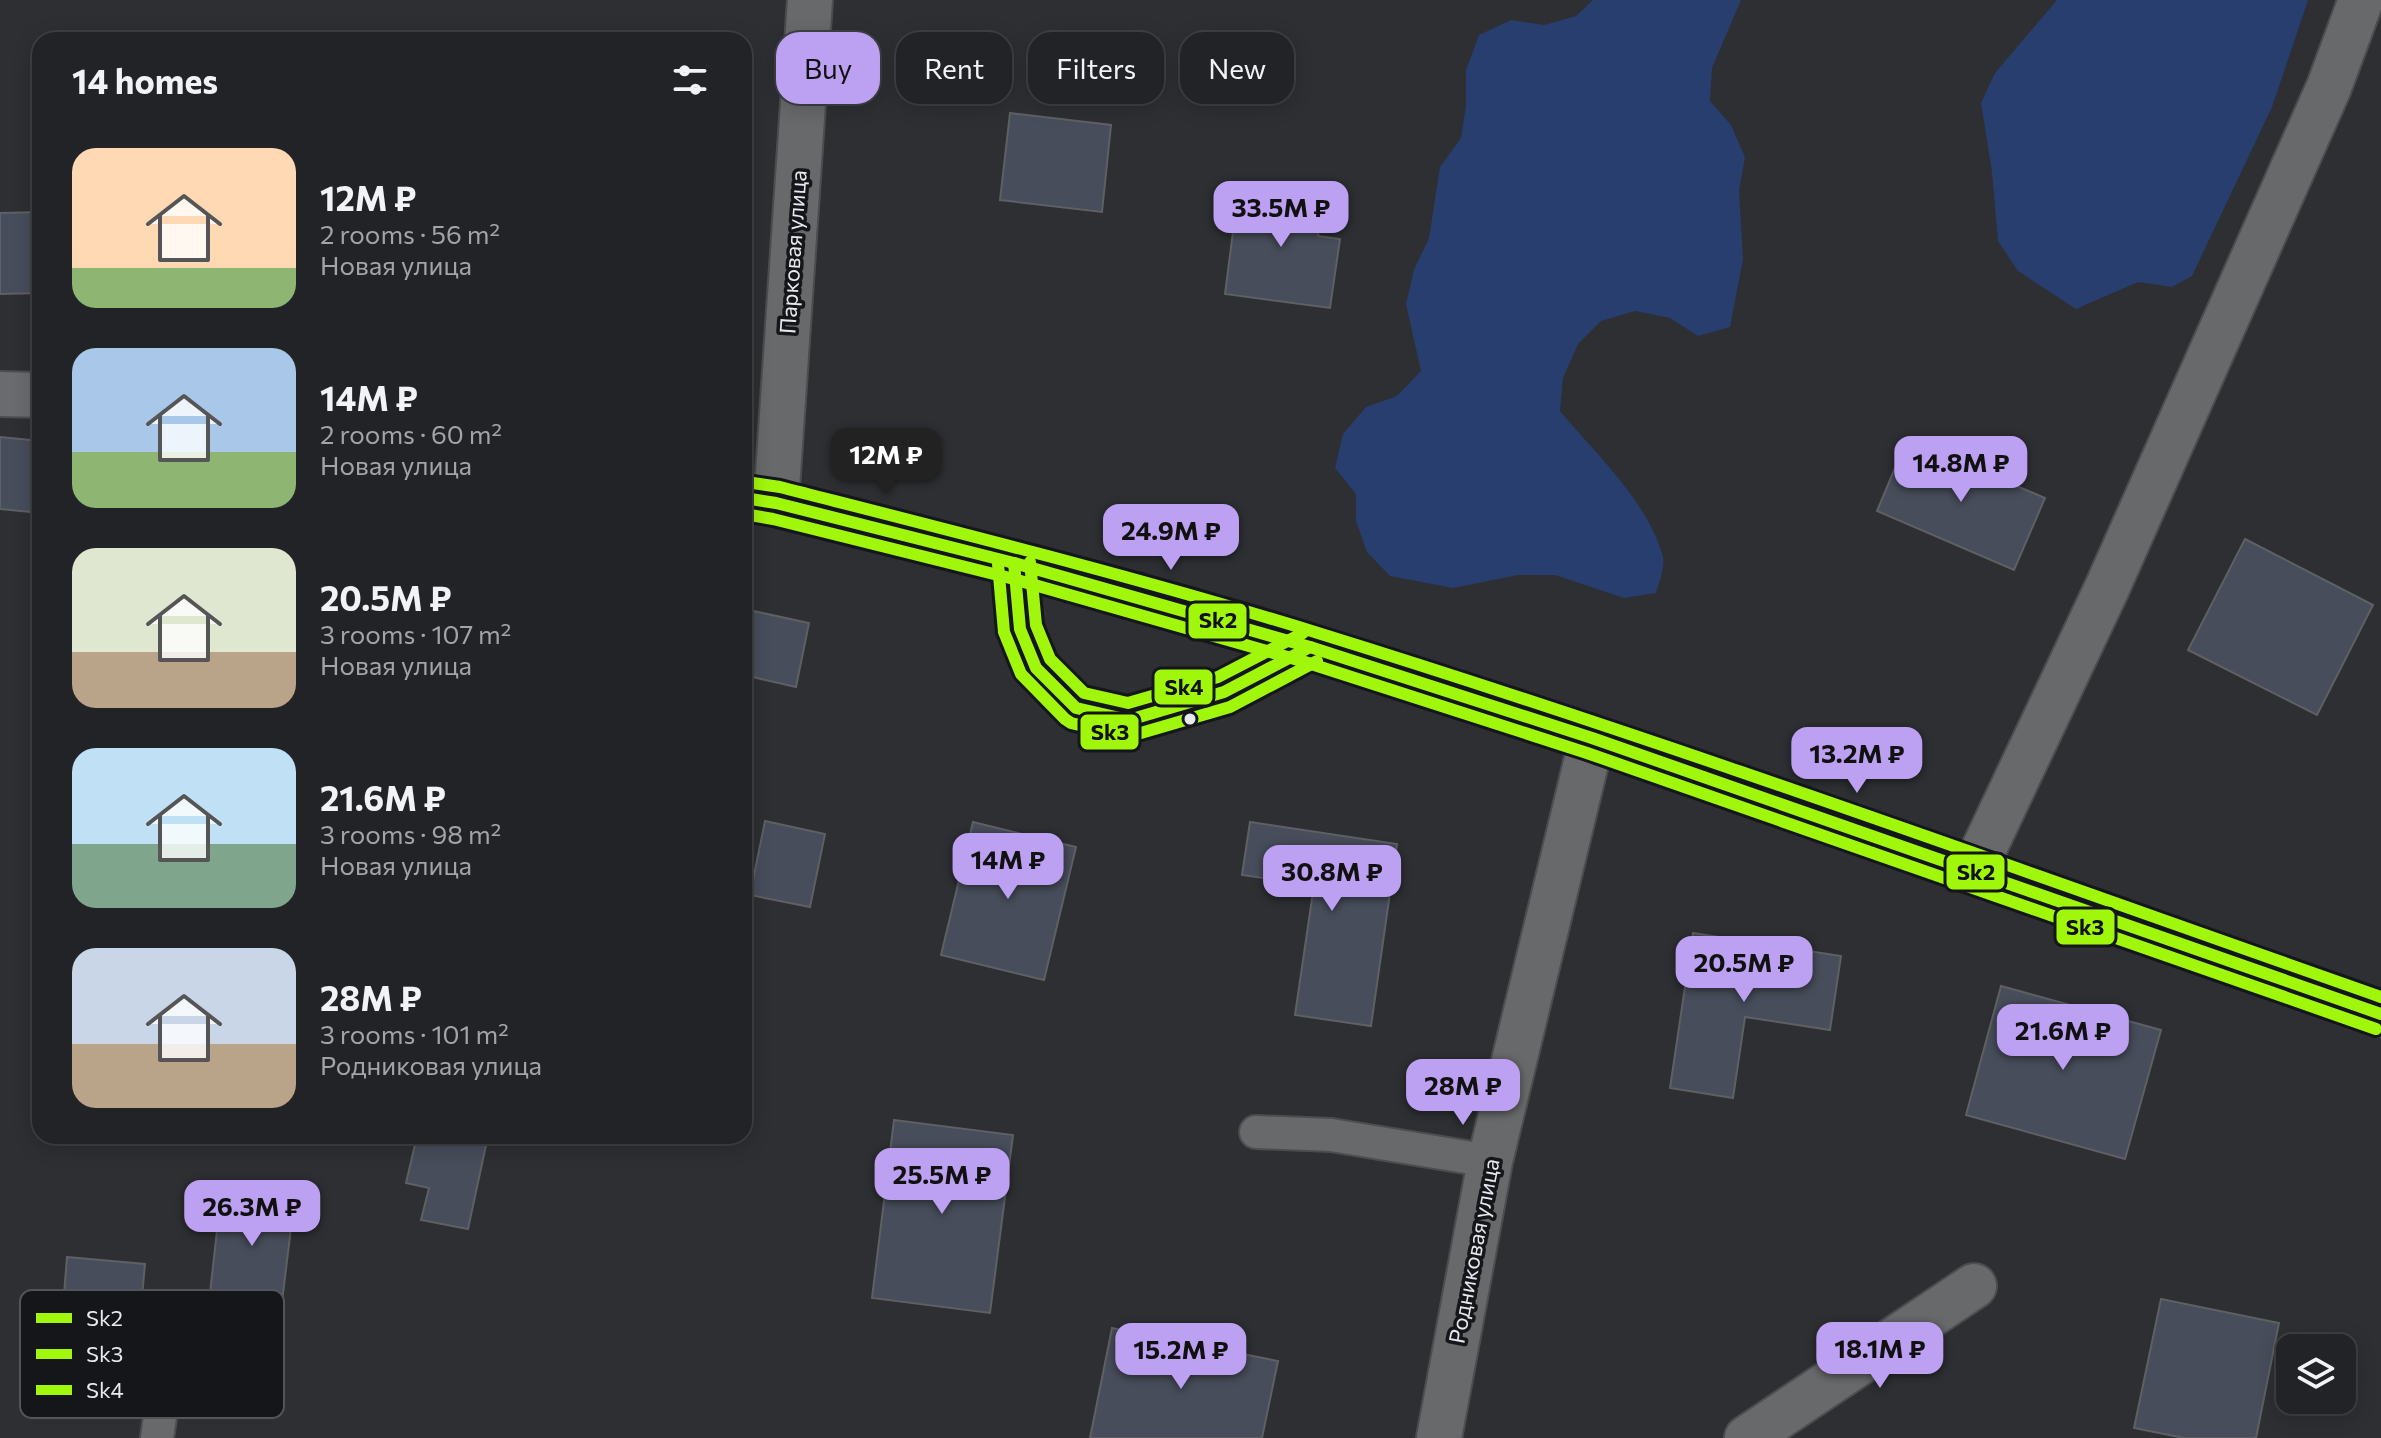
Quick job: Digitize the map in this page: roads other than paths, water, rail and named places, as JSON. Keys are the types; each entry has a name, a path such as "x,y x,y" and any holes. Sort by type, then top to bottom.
{"street":[{"name":"Парковая улица","path":"760,500 810,0"},
{"path":"1973,872 2107,588 2329,87 2361,0"},
{"path":"0,394 32,395"},
{"path":"760,500 1014,563 1310,647 1592,738 2381,1014"},
{"name":"Родниковая улица","path":"1439,1438 1490,1161 1592,738"},
{"path":"1747,1438 1974,1286"}],"lane":[{"path":"1014,563 1020,629 1036,668 1076,708 1129,720 1224,692 1310,647"},
{"path":"1256,1132 1331,1135 1490,1161"},
{"path":"157,1438 160,1418"}]}
